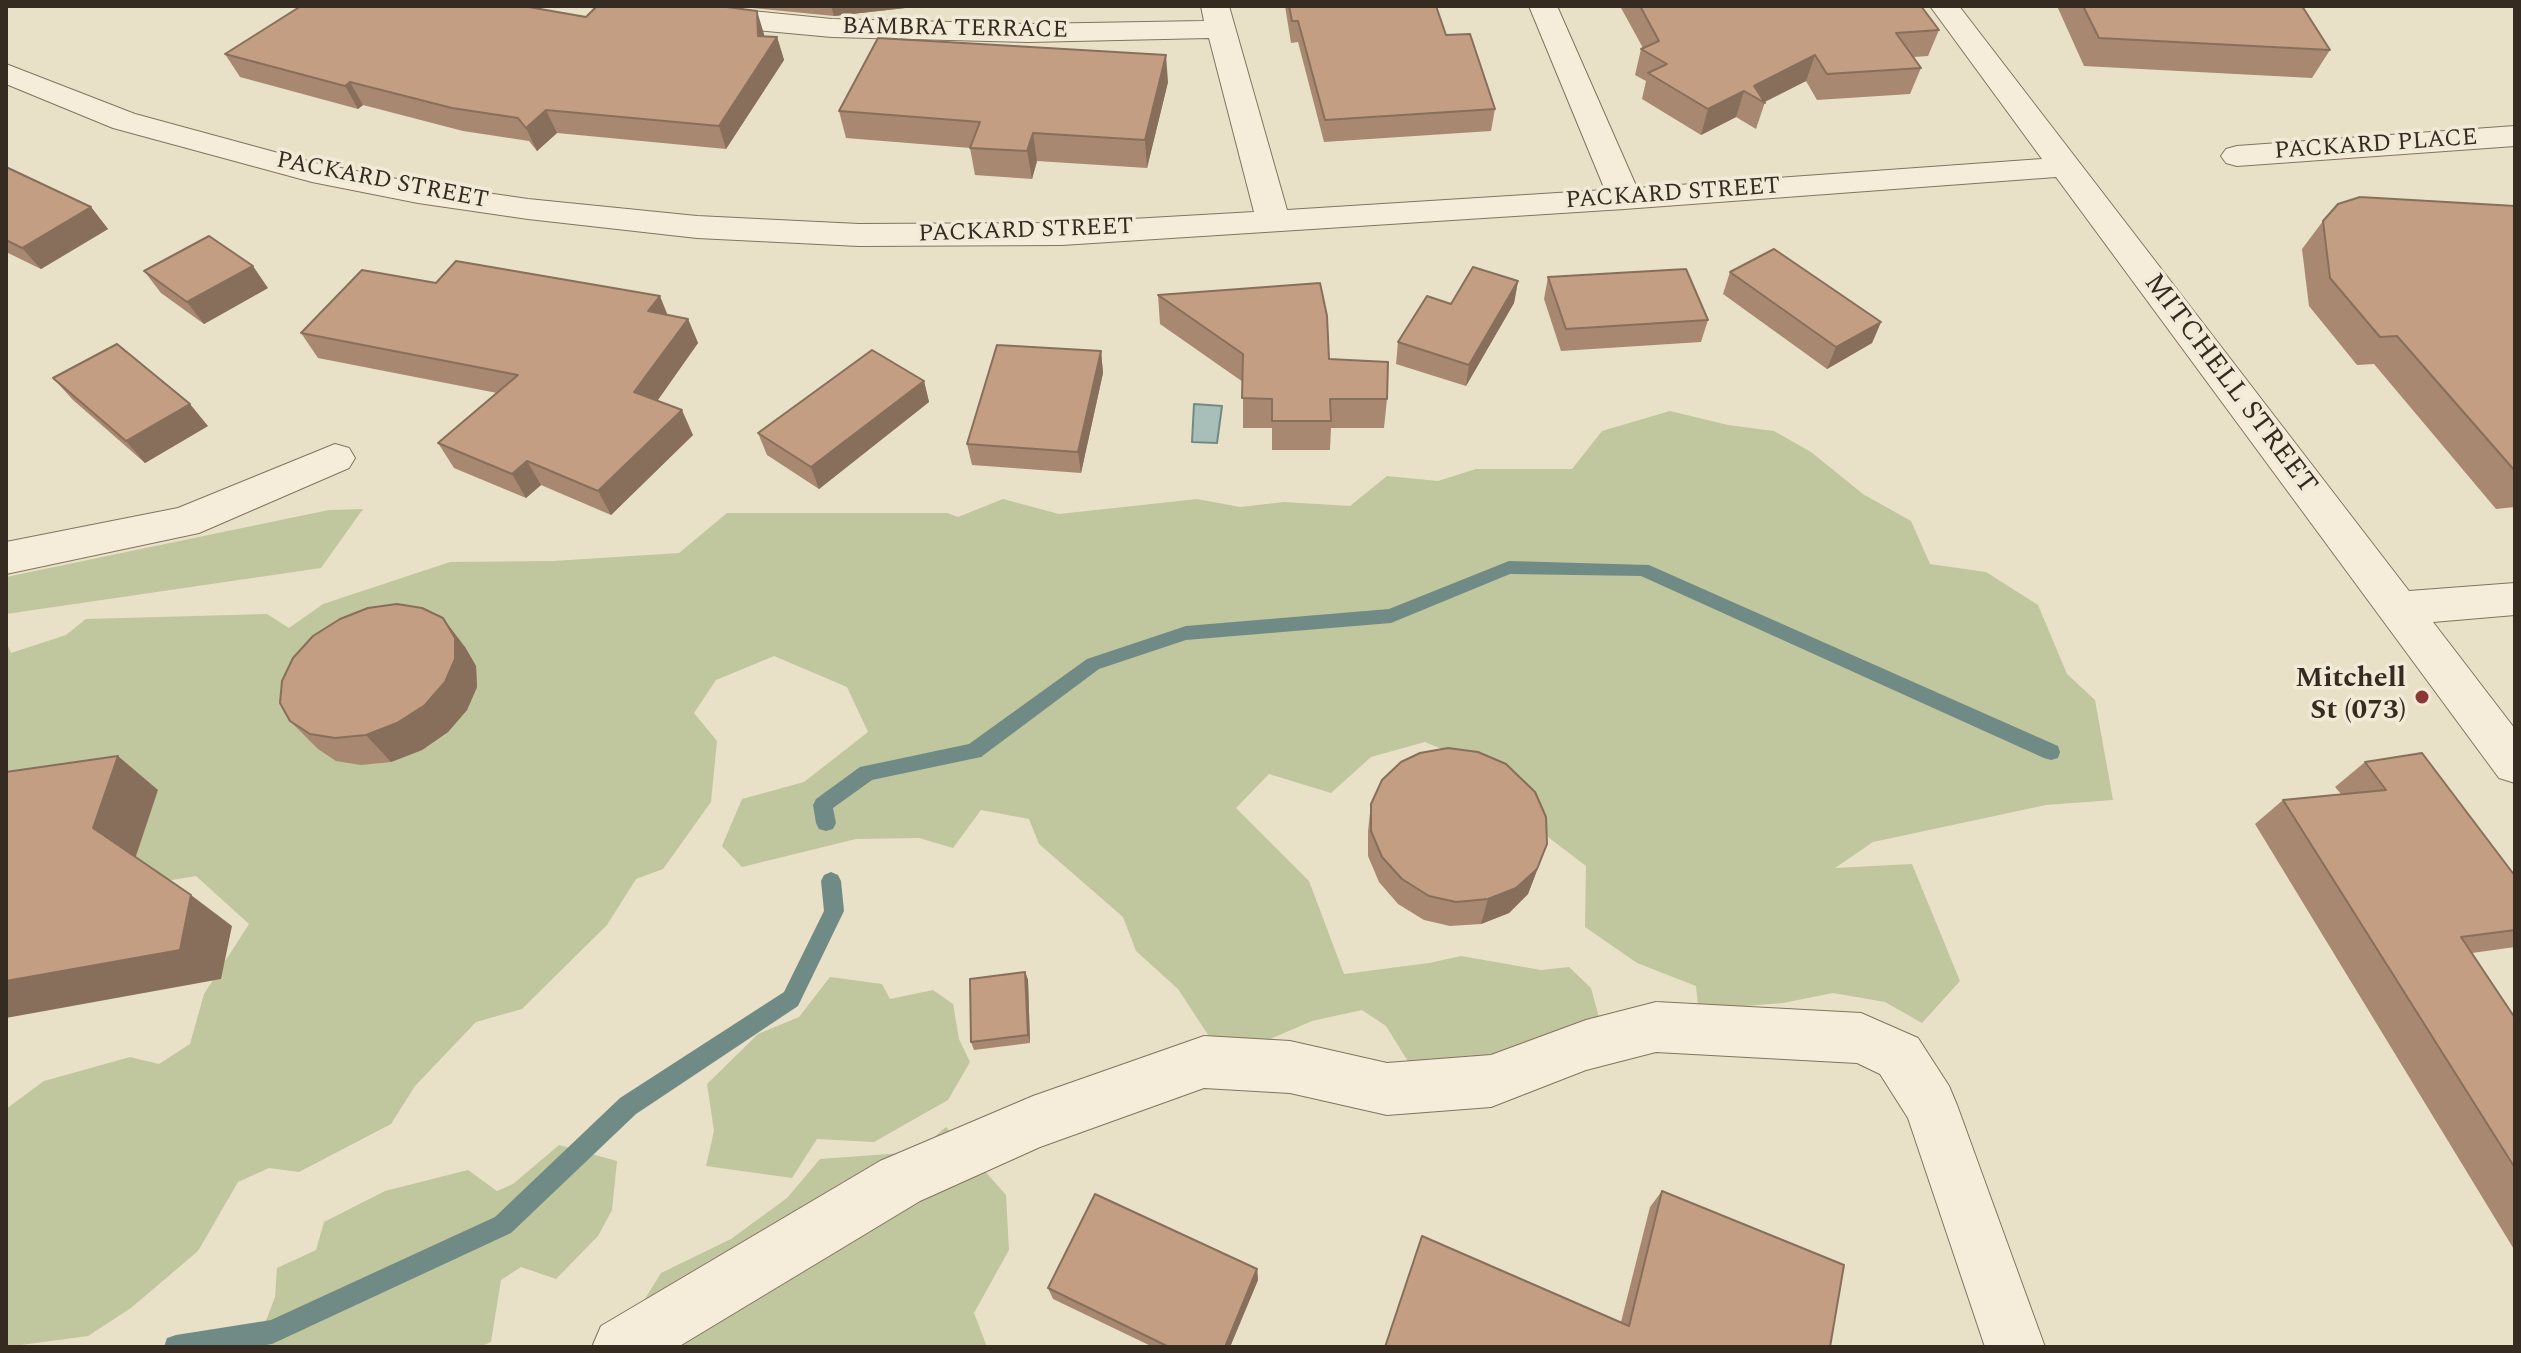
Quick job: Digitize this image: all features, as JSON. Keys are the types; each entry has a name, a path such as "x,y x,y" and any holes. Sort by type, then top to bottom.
{"street":[{"name":"BAMBRA TERRACE","path":"645,6 723,18 832,28 1028,33 1217,18"},
{"path":"1543,6 1615,170 1624,199"},
{"name":"MITCHELL STREET","path":"1944,6 2515,764"},
{"path":"1217,18 1273,221"},
{"name":"PACKARD STREET","path":"6,73 124,121 216,148 327,175 528,209 697,227 859,235 1062,234 1624,199 2065,167"},
{"name":"PACKARD PLACE","path":"2237,156 2515,136"},
{"path":"6,558 185,522 335,458"},
{"path":"2398,608 2515,599"},
{"path":"622,1347 900,1181 1033,1123 1204,1062 1290,1067 1387,1089 1491,1081 1586,1045 1656,1027 1861,1038 1899,1056 1930,1105 2015,1347"}],"green space":[{"path":"1670,411 1728,425 1774,431 1811,452 1863,494 1911,521 1930,564 1986,572 2038,605 2067,674 2095,700 2113,800 2046,805 1873,842 1835,868 1912,864 1960,981 1922,1023 1885,1002 1833,993 1783,1003 1731,1007 1698,1005 1696,986 1637,963 1585,927 1586,866 1544,834 1523,783 1425,742 1371,757 1331,793 1269,774 1236,808 1309,881 1344,974 1461,956 1541,970 1569,967 1591,988 1600,1021 1541,1051 1409,1063 1386,1026 1362,1010 1312,1021 1254,1046 1216,1047 1178,989 1136,951 1123,917 1039,844 1029,819 981,810 953,848 919,838 856,839 742,867 722,846 742,799 804,782 868,732 847,687 774,656 716,680 694,713 717,741 711,802 663,869 636,879 607,925 522,1009 476,1022 415,1086 391,1124 299,1172 269,1168 238,1182 198,1251 131,1308 88,1336 6,1347 6,1109 44,1081 130,1057 159,1064 190,1044 204,994 249,924 196,876 136,886 121,808 109,776 6,828 6,642 11,653 66,635 86,619 267,614 289,628 323,604 450,562 553,561 679,553 727,513 947,513 958,517 1003,499 1059,514 1197,499 1240,507 1284,502 1350,506 1387,476 1438,481 1476,469 1572,469 1602,431"},
{"path":"363,509 321,568 6,614 6,577 329,510"},
{"path":"830,977 882,984 890,999 933,990 953,1004 959,1039 970,1062 948,1100 874,1142 817,1139 792,1178 706,1166 714,1131 707,1084 758,1034 799,1017"},
{"path":"946,1127 1006,1195 1009,1250 974,1313 987,1347 615,1347 661,1273 731,1239 787,1198 820,1159 916,1152"},
{"path":"559,1145 617,1161 612,1210 598,1236 556,1279 521,1267 501,1280 491,1342 480,1347 256,1347 275,1297 277,1268 316,1250 324,1222 385,1191 468,1170 497,1191 513,1184"}],"water":[{"path":"1194,404 1222,406 1217,443 1192,442"}],"building":[{"path":"301,6 523,6 586,17 597,6 719,6 757,11 758,36 777,37 719,126 546,110 526,128 518,118 452,108 350,82 345,86 225,54"},
{"path":"1289,6 1436,6 1446,35 1470,34 1495,109 1325,120 1298,21 1292,21"},
{"path":"1640,6 1921,6 1939,30 1896,33 1921,68 1827,74 1815,55 1754,86 1765,103 1744,91 1708,109 1648,73 1667,64 1641,49 1659,41"},
{"path":"2083,6 2302,6 2330,50 2099,38"},
{"path":"878,38 1166,55 1145,140 1033,133 1027,151 970,148 980,122 839,111"},
{"path":"6,167 91,207 22,248 6,240"},
{"path":"2360,197 2515,206 2515,471 2397,336 2380,337 2330,278 2323,221 2338,204"},
{"path":"209,236 253,266 187,302 144,271"},
{"path":"1774,249 1881,322 1836,347 1730,272"},
{"path":"456,261 660,296 648,311 688,319 634,392 682,410 598,491 527,461 512,474 438,443 518,375 301,333 362,270 436,283"},
{"path":"1473,267 1518,281 1469,365 1398,342 1427,296 1451,304"},
{"path":"1686,269 1708,320 1566,329 1548,277"},
{"path":"1320,283 1327,316 1329,359 1388,362 1387,399 1330,399 1331,421 1272,421 1272,399 1242,398 1243,354 1158,295"},
{"path":"117,344 190,404 126,441 53,378"},
{"path":"997,345 1101,351 1078,452 967,444"},
{"path":"872,350 924,381 811,467 758,433"},
{"path":"397,604 422,608 443,618 455,638 455,659 445,682 425,705 397,723 366,735 335,738 310,734 290,721 280,703 282,681 293,658 313,636 340,619 368,608"},
{"path":"1448,748 1478,752 1506,764 1535,792 1546,817 1547,844 1537,869 1516,888 1488,899 1456,902 1429,896 1402,879 1382,857 1371,831 1371,804 1382,780 1401,762 1420,753"},
{"path":"2422,753 2515,876 2515,930 2461,937 2515,1018 2515,1168 2283,800 2386,790 2365,762"},
{"path":"118,756 93,828 191,895 180,950 6,981 6,772"},
{"path":"1025,972 1028,1035 971,1042 970,979"},
{"path":"1662,1191 1844,1265 1830,1347 1385,1347 1422,1236 1629,1326"},
{"path":"1095,1194 1257,1269 1225,1347 1169,1347 1048,1288"}],"waterway":[{"path":"826,823 823,805 867,773 974,751 1093,664 1186,633 1391,616 1509,567 1643,570 2051,752"},
{"path":"176,1347 272,1332 503,1225 628,1106 791,999 834,911 831,881"}],"place":[{"name":"Mitchell St (073)","path":"2422,697"}]}
